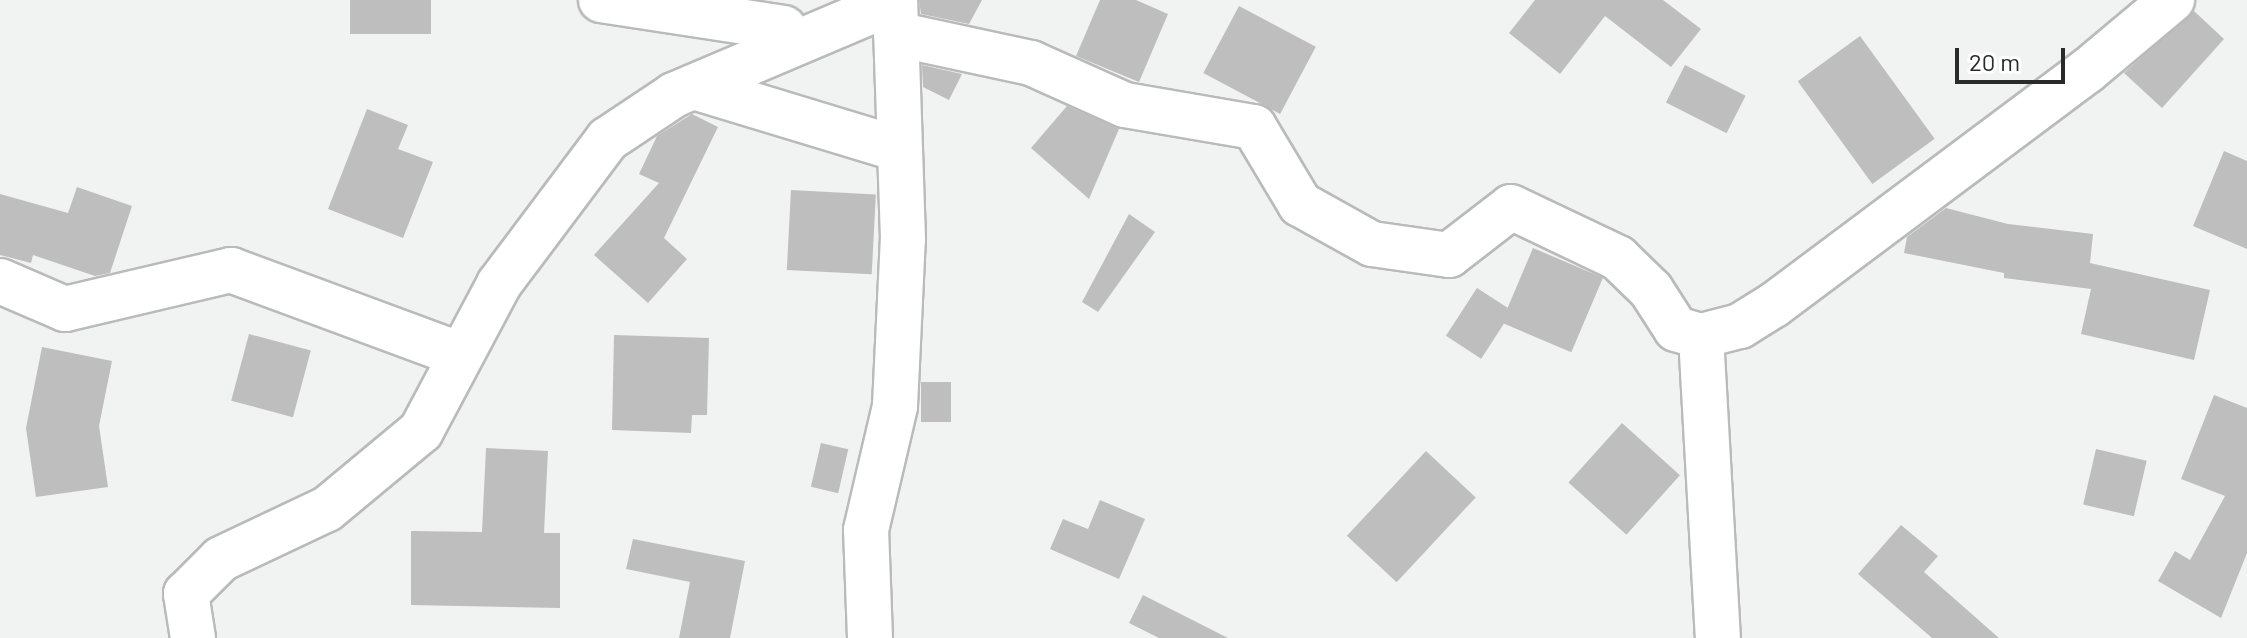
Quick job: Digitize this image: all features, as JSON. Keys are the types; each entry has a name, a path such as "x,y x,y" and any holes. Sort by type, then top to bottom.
{"street":[{"path":"601,0 785,28 896,12 1031,63 1125,105 1254,127 1300,204 1372,244 1449,255 1511,207 1618,258 1651,290 1676,329 1701,336 1740,326 1774,305 2074,81 2172,0"},
{"path":"870,638 866,530 895,406 903,239 896,12"},
{"path":"193,638 186,594 221,559 327,509 421,431 499,284 608,139 635,116 694,87 785,28"},
{"path":"694,87 898,149"},
{"path":"0,281 65,309 231,270 461,355"},
{"path":"1701,336 1718,638"}],"building":[{"path":"350,0 431,0 431,34 350,34"},
{"path":"919,0 982,0 969,24 921,14"},
{"path":"1100,0 1136,0 1168,14 1139,82 1076,56"},
{"path":"1535,0 1663,0 1701,29 1671,67 1605,16 1560,74 1509,33"},
{"path":"1239,6 1316,47 1280,114 1203,73"},
{"path":"2194,11 2224,39 2162,108 2124,73"},
{"path":"1860,36 1935,139 1872,184 1798,81"},
{"path":"922,65 962,74 949,100 923,87"},
{"path":"1685,65 1746,96 1727,133 1666,102"},
{"path":"1067,106 1119,129 1089,199 1031,148"},
{"path":"367,109 408,125 398,149 433,162 403,238 328,209"},
{"path":"692,114 718,127 664,238 687,259 648,303 594,255 659,183 639,174 657,136"},
{"path":"2224,151 2247,161 2247,249 2193,226"},
{"path":"77,187 132,206 110,273 95,276 33,255 31,263 0,255 0,194 68,213"},
{"path":"791,190 876,194 872,274 787,270"},
{"path":"1946,208 2008,224 2093,234 2090,263 2210,290 2194,360 2081,334 2091,289 2004,278 2004,273 1904,253 1907,237"},
{"path":"1129,214 1155,232 1098,312 1082,302"},
{"path":"1533,248 1603,278 1571,352 1501,323"},
{"path":"1477,288 1512,311 1481,359 1446,336"},
{"path":"249,334 311,351 293,417 231,401"},
{"path":"614,335 709,338 707,415 692,415 691,433 612,430"},
{"path":"42,347 112,361 99,426 108,487 36,497 26,428"},
{"path":"921,382 951,382 951,422 921,422"},
{"path":"2214,395 2247,408 2247,553 2221,618 2158,581 2175,551 2190,560 2225,496 2181,479"},
{"path":"1622,423 1680,475 1626,535 1568,482"},
{"path":"821,443 848,449 838,493 811,487"},
{"path":"486,448 548,451 544,533 560,533 560,608 411,605 411,531 482,532"},
{"path":"2096,449 2147,461 2134,516 2083,505"},
{"path":"1426,451 1476,497 1397,582 1347,536"},
{"path":"1100,500 1145,519 1119,579 1050,549 1063,519 1088,529"},
{"path":"1901,525 1938,556 1924,572 1999,638 1932,638 1858,574"},
{"path":"633,539 745,561 730,638 679,638 690,582 626,569"},
{"path":"1143,595 1228,638 1159,638 1129,623"}]}
